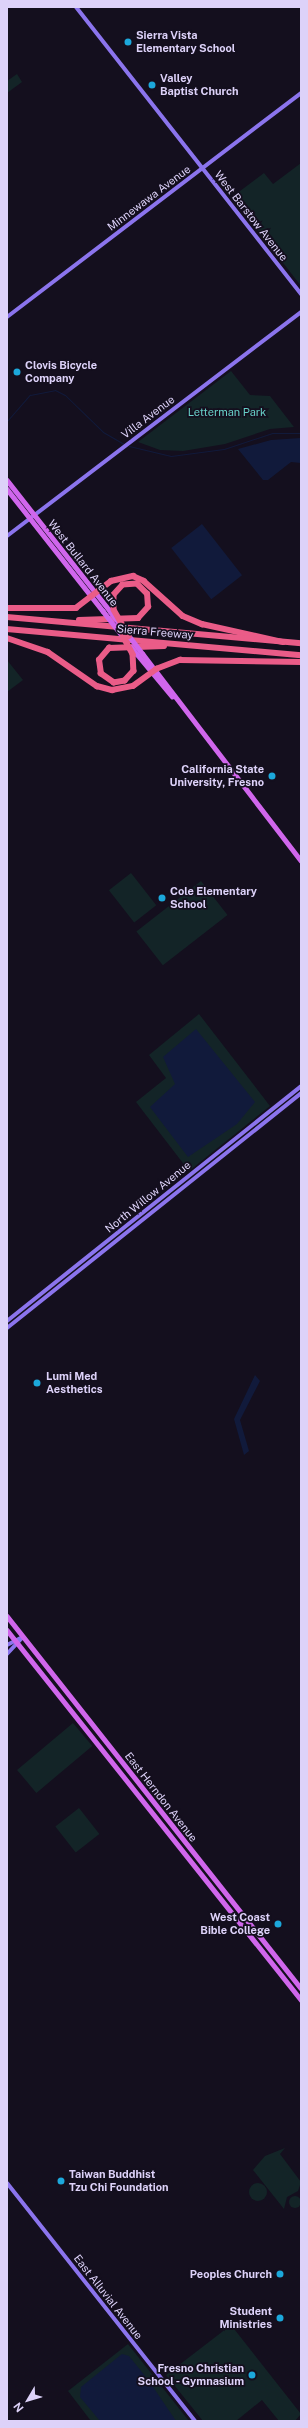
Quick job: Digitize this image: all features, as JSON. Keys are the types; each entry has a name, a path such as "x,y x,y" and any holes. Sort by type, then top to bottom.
{"highway":[{"path":"7,608 67,610 82,606 111,581 133,576 144,581 183,616 202,624 283,642"},
{"path":"43,620 138,618 148,607 147,594 137,584 123,585 114,595 112,611 129,636"},
{"name":"Sierra Freeway","path":"7,617 301,643"},
{"name":"Sierra Freeway","path":"7,629 301,655"},
{"path":"123,636 135,654 134,671 125,681 114,683 101,674 100,656 113,647 202,646"},
{"path":"7,638 48,652 106,689 128,688 154,671 180,660 301,662"}],"main road":[{"name":"West Barstow Avenue","path":"76,7 301,294"},
{"name":"Minnewawa Avenue","path":"7,317 301,93"},
{"name":"Villa Avenue","path":"7,536 301,312"},
{"name":"West Bullard Avenue","path":"7,480 60,556 94,595 112,611"},
{"name":"West Bullard Avenue","path":"7,489 82,574 103,611 123,636"},
{"path":"60,556 82,574"},
{"path":"129,636 172,696 301,861"},
{"path":"135,654 154,671"},
{"name":"North Willow Avenue","path":"7,1321 301,1086"},
{"path":"291,1101 301,1090"},
{"name":"North Willow Avenue","path":"7,1328 301,1093"},
{"path":"33,1308 55,1283"},
{"path":"7,1325 22,1310"},
{"name":"East Herndon Avenue","path":"7,1616 301,1988"},
{"name":"East Herndon Avenue","path":"7,1630 301,2000"},
{"path":"7,1645 15,1639 23,1637"},
{"path":"7,1654 19,1644 23,1637"},
{"name":"East Alluvial Avenue","path":"7,2183 195,2421"}],"green space":[{"path":"17,74 22,82 7,93 7,81"},
{"path":"301,163 301,286 232,197 264,173 273,184"},
{"name":"Letterman Park","path":"231,371 250,395 270,396 294,427 270,429 225,444 183,451 160,450 138,442"},
{"path":"7,660 23,680 7,692"},
{"path":"131,873 156,905 134,923 109,890"},
{"path":"201,881 227,915 163,965 136,931"},
{"path":"199,1014 270,1106 189,1171 136,1102 166,1078 149,1055"},
{"path":"73,1723 92,1746 36,1793 17,1770"},
{"path":"79,1808 99,1834 76,1852 55,1826"},
{"path":"285,2148 280,2154 301,2182 298,2191 287,2197 284,2209 253,2170 265,2156"},
{"path":"258,2183 264,2186 267,2192 264,2198 258,2201 252,2198 249,2192 252,2186"},
{"path":"293,2196 297,2196 301,2202 297,2208 293,2208 289,2204 289,2200"},
{"path":"231,2325 301,2414 295,2421 279,2421 262,2400 236,2421 203,2421 166,2375"},
{"path":"128,2344 189,2421 91,2421 68,2391"}],"water":[{"path":"301,438 301,463 291,462 268,480 263,480 238,449 271,440"},
{"path":"202,524 242,575 211,599 171,548"},
{"path":"196,1029 255,1102 237,1124 188,1157 150,1107 175,1084 163,1057"},
{"path":"255,1375 260,1381 240,1420 249,1451 244,1455 234,1419"},
{"path":"122,2354 129,2356 149,2381 176,2421 100,2421 80,2397 81,2387"}],"waterway":[{"path":"7,421 30,395 55,390 65,395 103,432 124,444"},
{"path":"129,446 171,456 224,449 272,433 301,433"}],"place":[{"name":"Sierra Vista Elementary School","path":"128,42"},
{"name":"Valley Baptist Church","path":"152,85"},
{"name":"Clovis Bicycle Company","path":"17,372"},
{"name":"California State University, Fresno","path":"272,776"},
{"name":"Cole Elementary School","path":"162,898"},
{"name":"Lumi Med Aesthetics","path":"37,1383"},
{"name":"West Coast Bible College","path":"278,1924"},
{"name":"Taiwan Buddhist Tzu Chi Foundation","path":"61,2181"},
{"name":"Peoples Church","path":"280,2274"},
{"name":"Student Ministries","path":"280,2318"},
{"name":"Fresno Christian School - Gymnasium","path":"252,2375"}]}
